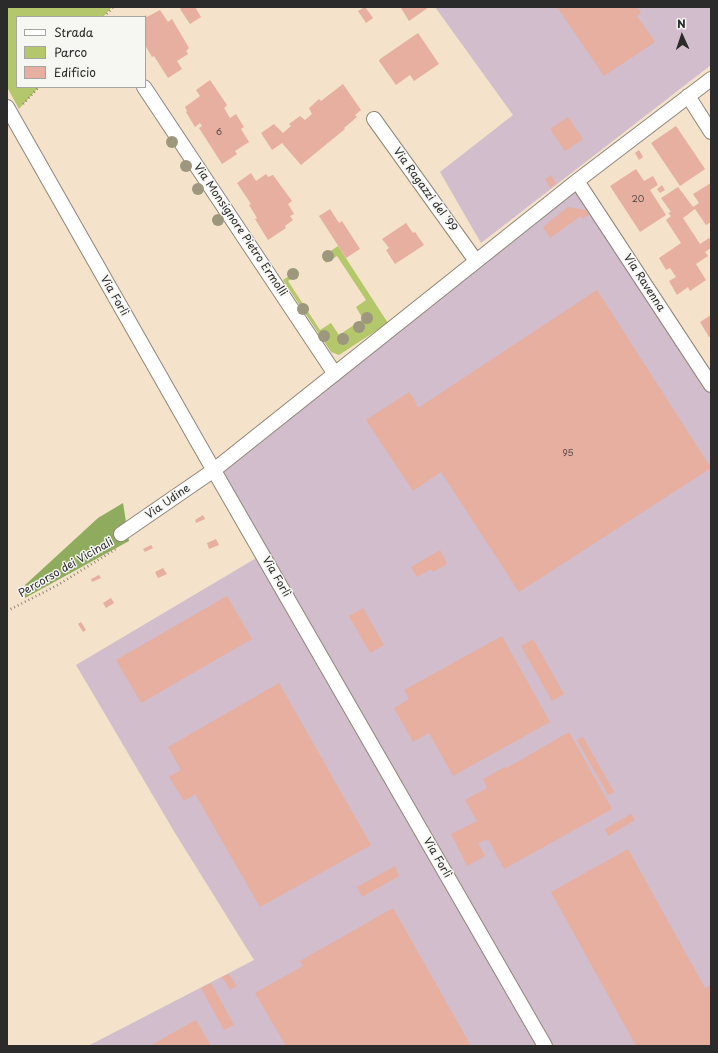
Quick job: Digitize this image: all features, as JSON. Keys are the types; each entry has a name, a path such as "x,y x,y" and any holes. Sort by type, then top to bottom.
{"street":[{"name":"Via Udine","path":"121,534 214,470 577,181 711,79"},
{"name":"Via Monsignore Pietro Ermolli","path":"145,88 335,374"},
{"path":"688,96 711,132"},
{"name":"Via Forlì","path":"7,107 545,1046"},
{"name":"Via Ragazzi del '99","path":"374,119 476,261"},
{"name":"Via Ravenna","path":"577,181 711,386"}],"path":[{"path":"105,16 113,7"},
{"path":"14,120 19,109 38,88"},
{"name":"Percorso dei Vicinali","path":"7,610 56,586 122,545 121,534"}],"shaded area":[{"path":"435,7 711,7 711,65 481,243 440,172 513,115"},
{"path":"577,190 711,392 711,1046 88,1046 254,960 175,833 76,665 258,557 213,477"}],"green space":[{"path":"7,7 112,7 104,16 16,16 16,88 38,88 19,109 7,87"},
{"path":"338,246 388,323 339,355 331,352 283,280 297,271 299,274 288,281 320,330 331,323 339,335 363,319 356,307 366,300 337,256 326,263 322,257"},
{"path":"123,503 129,541 25,598 25,585 98,518"}],"building":[{"path":"181,7 195,7 201,17 190,24 180,9"},
{"path":"365,7 373,18 366,23 358,11"},
{"path":"429,7 409,21 401,8"},
{"path":"557,7 637,7 641,13 637,16 655,42 604,76"},
{"path":"160,10 168,22 172,19 189,48 186,51 188,54 177,61 182,69 168,78 154,56 152,57 146,47 146,16 144,16 146,15 147,17"},
{"path":"418,33 439,64 414,81 410,75 396,85 379,61"},
{"path":"210,80 227,105 224,108 230,118 236,114 244,127 241,129 249,142 235,151 237,154 222,164 199,128 202,126 200,123 195,127 186,112 185,107 200,96 196,90"},
{"path":"343,84 361,110 355,115 357,117 344,128 345,129 301,165 282,143 272,150 261,133 274,124 283,133 291,126 289,124 300,116 305,120 312,114 309,108 319,99 321,101"},
{"path":"568,117 583,139 565,151 550,129"},
{"path":"676,126 705,169 680,186 651,143"},
{"path":"639,150 643,157 639,160 635,153"},
{"path":"636,169 644,181 653,176 658,185 650,190 666,215 640,232 610,186"},
{"path":"251,173 256,181 266,174 268,177 273,175 292,201 288,204 294,214 290,216 293,220 285,226 286,228 268,240 255,219 257,218 249,205 251,204 237,183"},
{"path":"551,175 556,183 550,188 545,179"},
{"path":"711,183 711,222 706,225 695,209 683,218 700,244 709,238 711,240 711,248 705,252 708,256 696,264 706,280 690,291 688,287 677,295 669,281 676,277 670,268 666,270 659,258 681,243 666,220 671,216 668,213 671,212 661,198 678,187 693,207 699,203 693,194"},
{"path":"662,185 665,190 660,193 657,189"},
{"path":"568,207 586,210 589,215 582,219 581,216 550,238 543,227"},
{"path":"330,209 339,223 342,221 360,249 346,258 319,216"},
{"path":"406,223 413,233 415,232 424,245 395,264 386,250 389,248 382,239"},
{"path":"597,290 711,468 519,592 441,472 413,491 366,420 409,392 418,408"},
{"path":"711,315 711,336 709,337 700,322"},
{"path":"203,515 205,519 196,523 195,520"},
{"path":"216,539 219,545 209,549 207,543"},
{"path":"151,545 153,548 145,552 143,549"},
{"path":"440,550 447,564 433,572 431,569 417,577 411,567"},
{"path":"163,568 167,574 158,578 155,572"},
{"path":"99,575 101,578 92,582 91,579"},
{"path":"227,596 252,639 141,703 116,660"},
{"path":"111,598 114,603 106,608 103,603"},
{"path":"363,608 384,645 370,653 349,616"},
{"path":"81,622 86,630 83,632 78,624"},
{"path":"502,636 550,722 453,776 429,733 413,742 394,708 409,699 404,690"},
{"path":"533,639 564,694 552,701 521,646"},
{"path":"279,683 371,845 260,907 195,794 184,801 169,777 181,770 168,747"},
{"path":"569,732 612,809 504,869 488,839 478,843 485,856 467,866 451,834 477,821 465,800 487,788 483,779 505,767 505,769"},
{"path":"583,737 614,792 608,795 577,740"},
{"path":"631,814 635,820 608,836 605,829"},
{"path":"628,849 705,988 711,985 711,1046 636,1046 551,892"},
{"path":"395,866 399,876 362,897 357,887"},
{"path":"393,908 471,1046 286,1046 255,993 303,966 300,961"},
{"path":"229,974 237,986 230,990 222,977"},
{"path":"211,983 234,1025 224,1030 201,988"},
{"path":"196,1020 211,1046 150,1046 174,1032"}]}
